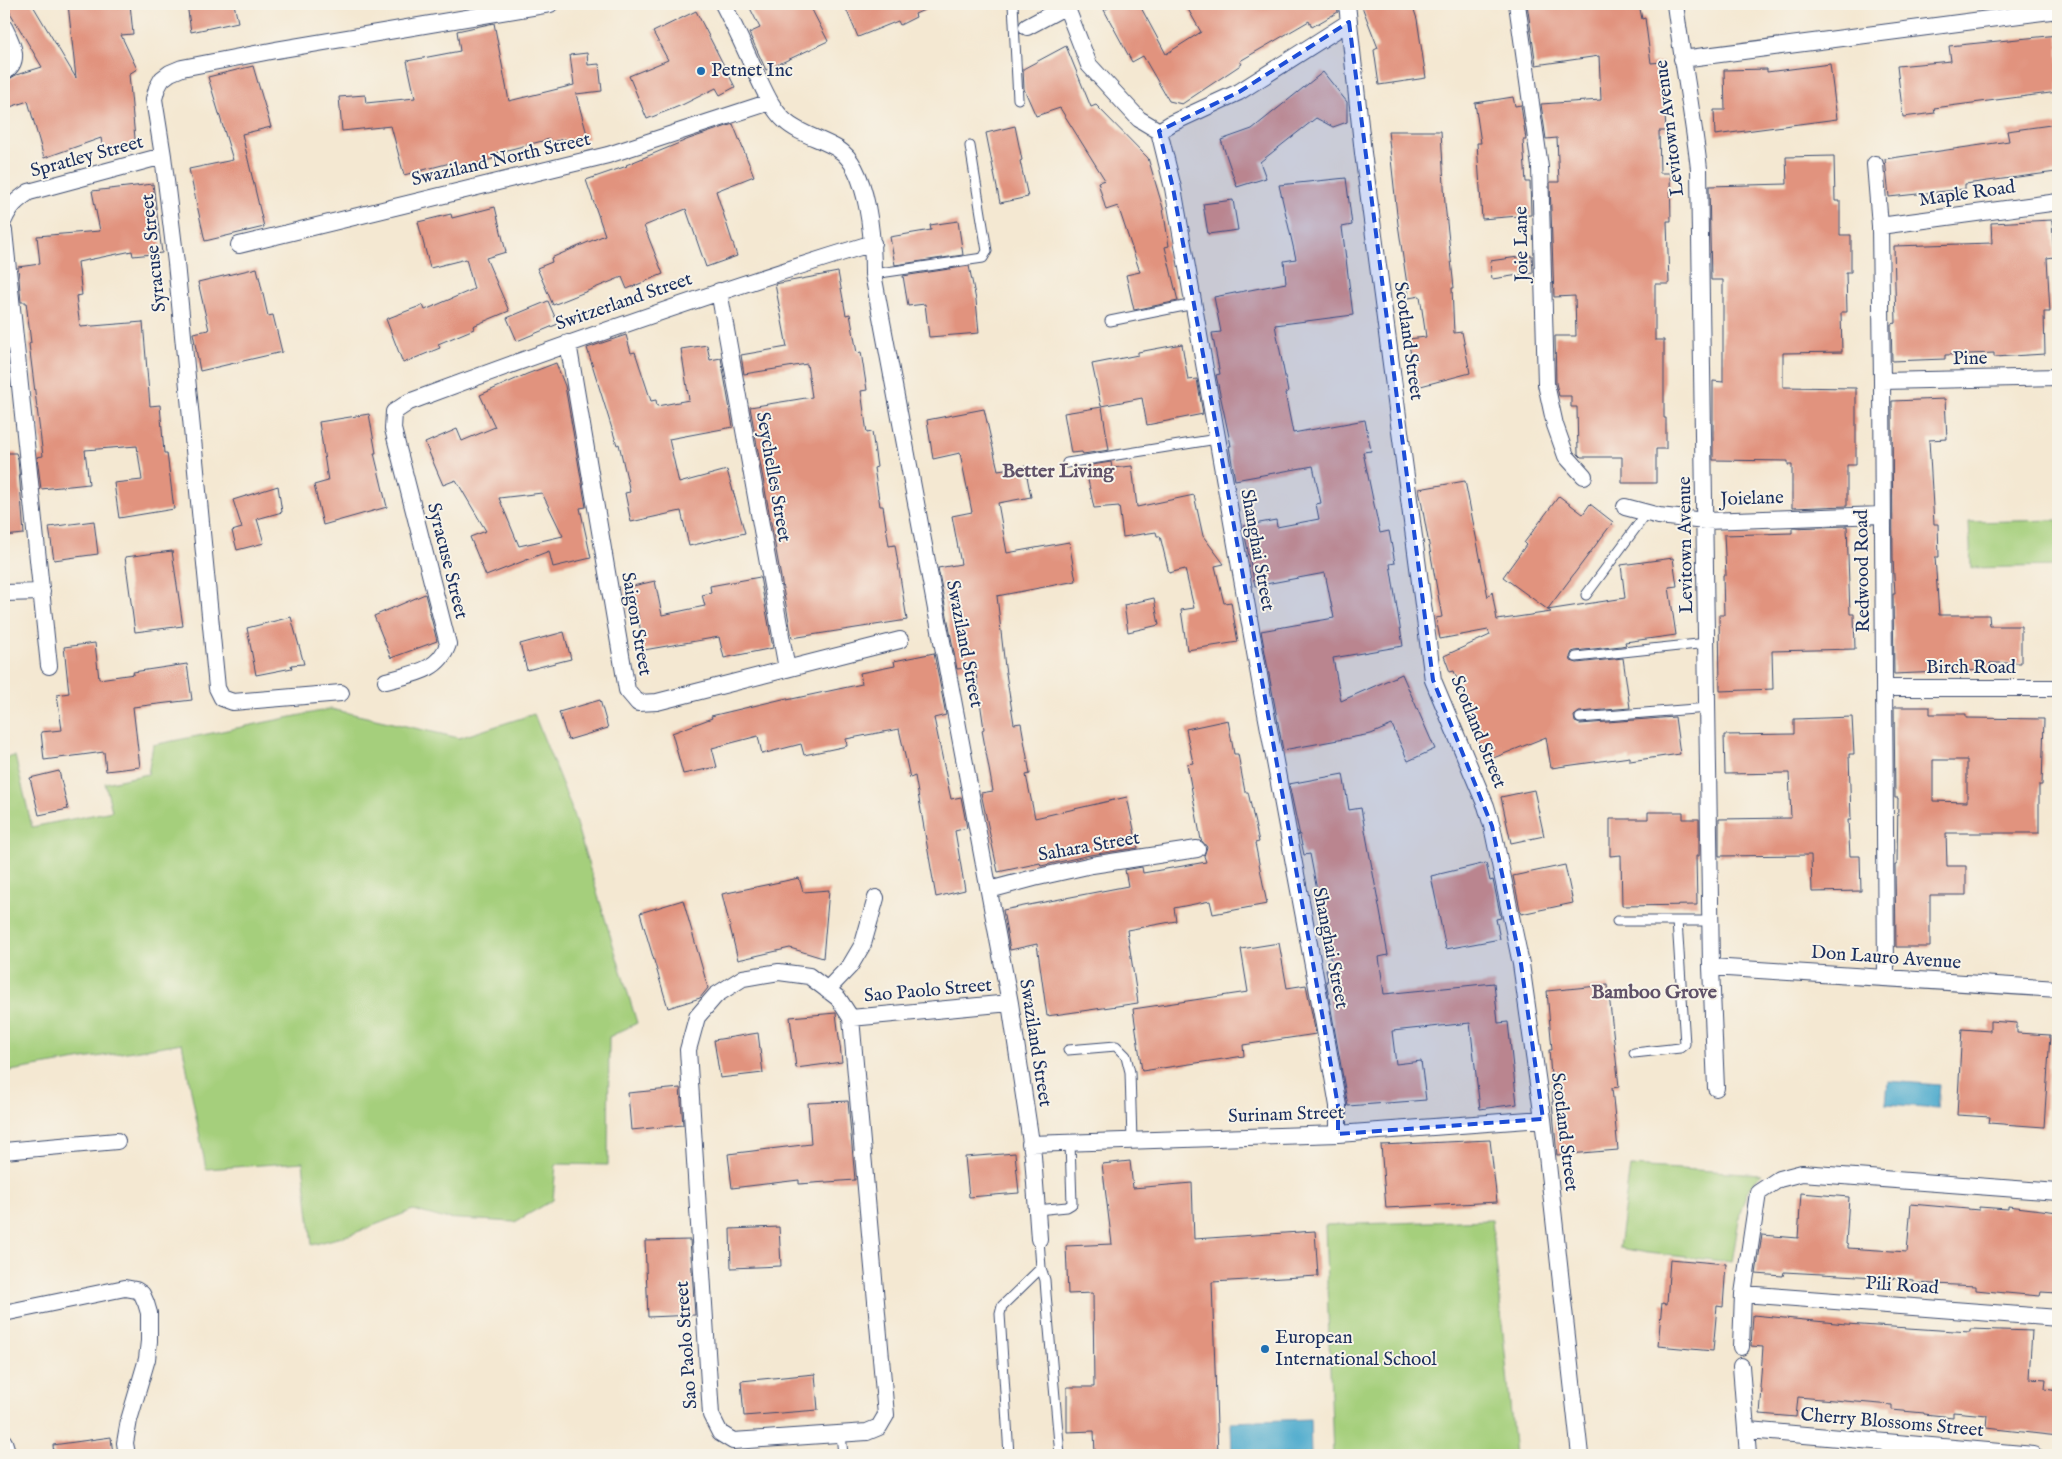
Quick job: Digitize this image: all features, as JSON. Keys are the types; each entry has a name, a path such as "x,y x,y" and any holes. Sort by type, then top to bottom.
{"street":[{"name":"Syracuse Street","path":"341,693 233,702 222,698 217,688 176,263 154,99 156,88 162,79 182,68 530,5 550,4"},
{"name":"Swaziland Street","path":"723,4 770,102 785,121 796,129 841,150 848,158 859,180 865,199 873,243 873,274 1010,1003 1033,1156 1040,1238"},
{"name":"Scotland Street","path":"1347,4 1363,154 1434,680 1486,806 1492,826 1521,964 1544,1119 1580,1455"},
{"name":"Joie Lane","path":"1517,4 1540,167 1546,384 1555,425 1566,456 1584,476"},
{"name":"Levitown Avenue","path":"1675,4 1682,59 1694,122 1699,169 1711,967 1716,1088"},
{"path":"1021,30 1068,5 1089,65 1138,120 1159,131 1239,92 1349,22"},
{"path":"1682,59 2058,10"},
{"path":"4,27 14,50 9,67"},
{"name":"Swaziland North Street","path":"239,245 608,155 770,102"},
{"name":"Shanghai Street","path":"1159,131 1173,188 1327,1038 1338,1106 1338,1134"},
{"name":"Spratley Street","path":"4,220 8,210 17,200 29,192 163,156"},
{"name":"Redwood Road","path":"1875,164 1880,226 1886,978"},
{"name":"Maple Road","path":"1880,226 2058,202"},
{"path":"4,231 49,666"},
{"name":"Switzerland Street","path":"394,412 408,402 568,343 719,291 873,243"},
{"name":"Seychelles Street","path":"719,291 787,669"},
{"name":"Saigon Street","path":"568,343 628,690 638,703 648,704 900,640"},
{"name":"Pine","path":"1882,381 2058,377"},
{"name":"Syracuse Street","path":"386,681 426,670 440,660 448,644 393,429 394,412"},
{"name":"Joielane","path":"1625,507 1646,514 1705,521 1882,515"},
{"path":"4,593 42,592"},
{"name":"Birch Road","path":"1885,688 2058,688"},
{"name":"Sahara Street","path":"989,890 1092,865 1197,849"},
{"path":"828,990 850,966 863,944 876,898"},
{"name":"Don Lauro Avenue","path":"1711,967 2058,989"},
{"name":"Sao Paolo Street","path":"779,972 809,976 828,990 838,998 850,1018 886,1415 879,1427 873,1430 734,1441 720,1433 711,1415 688,1050 697,1017 716,995 743,978 779,972"},
{"name":"Sao Paolo Street","path":"850,1018 1010,1003"},
{"name":"Surinam Street","path":"1030,1144 1338,1134 1544,1119"},
{"path":"4,1151 117,1141"},
{"path":"1741,1347 1743,1294 1758,1193 1779,1179 1802,1173 2058,1192"},
{"path":"4,1313 125,1288 136,1290 142,1294 149,1313 149,1341 147,1359 129,1420 125,1444 127,1455"},
{"name":"Pili Road","path":"1743,1294 2058,1318"},
{"path":"1741,1366 1748,1430 1748,1455"},
{"name":"Cherry Blossoms Street","path":"1748,1430 2034,1455"},
{"path":"4,1442 8,1455"}],"lane":[{"path":"1014,4 1021,30 1018,99"},
{"path":"873,274 983,258 986,255 987,251 970,146"},
{"path":"1110,320 1194,304"},
{"path":"1067,463 1217,439"},
{"path":"1586,595 1646,514"},
{"path":"1576,657 1707,643"},
{"path":"1580,718 1708,708"},
{"path":"1634,1053 1680,1048 1685,1044 1677,920"},
{"path":"1617,921 1711,920"},
{"path":"1068,1050 1116,1046 1126,1056 1130,1072 1132,1141"},
{"path":"1037,1210 1067,1207 1072,1204 1070,1143"},
{"path":"1040,1238 1040,1268 1045,1280 1060,1455"},
{"path":"1009,1455 1000,1314 1002,1306 1040,1268"},
{"path":"841,1434 842,1455"}],"highlighted area":[{"path":"1349,22 1433,680 1492,826 1521,964 1543,1119 1338,1134 1338,1106 1323,1019 1173,188 1159,131 1239,92"}],"green space":[{"path":"2058,520 2058,566 1971,568 1969,522"},
{"path":"331,709 459,738 534,714 570,804 637,1023 609,1037 608,1165 556,1164 553,1200 515,1222 442,1218 413,1210 352,1234 312,1245 303,1162 206,1169 182,1043 4,1072 4,758 15,756 32,827 112,811 105,783 148,774 153,745"},
{"path":"1630,1166 1761,1174 1747,1192 1740,1213 1732,1262 1619,1248"},
{"path":"1492,1220 1515,1455 1333,1455 1325,1225"}],"water":[{"path":"1888,1081 1940,1085 1938,1108 1886,1104"},
{"path":"1310,1419 1311,1455 1232,1455 1231,1422"}],"building":[{"path":"5,4 32,4 76,78 68,4 130,4 133,34 121,35 137,69 129,74 136,149 104,156 101,138 44,158 28,101 4,109 4,82 16,75 42,67"},
{"path":"187,4 234,4 238,22 191,32"},
{"path":"748,4 809,4 828,41 766,70 749,33 760,28"},
{"path":"844,4 938,4 915,14 916,17 900,25 898,21 858,37"},
{"path":"1116,4 1139,4 1166,54 1201,32 1185,4 1337,4 1338,12 1312,27 1309,21 1240,61 1242,64 1182,104 1169,101 1143,56 1132,62 1104,10"},
{"path":"1361,4 1412,4 1417,19 1426,78 1379,85 1374,50 1378,48"},
{"path":"1527,4 1639,4 1642,19 1645,18 1651,63 1662,62 1666,131 1659,131 1660,173 1670,173 1671,221 1667,221 1669,284 1655,284 1655,340 1664,340 1664,418 1666,418 1666,449 1656,449 1656,483 1622,483 1622,457 1581,457 1578,454 1577,407 1571,407 1571,396 1559,396 1556,383 1555,336 1576,336 1575,296 1554,297 1550,182 1559,182 1557,138 1546,139 1541,104 1601,100 1599,56 1536,65"},
{"path":"696,11 735,87 720,95 716,88 682,105 647,119 629,76 668,60 653,32"},
{"path":"494,23 509,101 574,85 570,55 587,53 588,65 599,64 602,91 576,94 588,138 566,144 565,139 551,142 550,139 492,154 493,159 453,170 450,163 404,175 391,126 342,131 339,97 365,95 366,103 415,98 407,61 460,51 457,31"},
{"path":"2058,35 2058,92 1934,108 1935,113 1903,117 1897,66 1951,61 1949,46"},
{"path":"1066,46 1091,107 1096,105 1148,158 1163,208 1169,246 1165,247 1178,301 1134,310 1126,275 1140,272 1118,206 1106,210 1098,182 1105,180 1060,108 1036,116 1024,89 1023,69"},
{"path":"1830,64 1837,119 1715,135 1714,110 1725,110 1724,70 1767,69 1767,72"},
{"path":"253,66 271,127 242,134 264,227 205,241 189,169 233,160 208,77"},
{"path":"1323,72 1347,102 1347,122 1333,127 1316,118 1260,162 1266,178 1237,187 1221,140 1252,129"},
{"path":"1513,97 1515,106 1521,105 1526,140 1523,140 1526,182 1530,182 1531,215 1482,219 1477,143 1481,143 1475,103"},
{"path":"733,124 754,176 716,191 737,256 706,267 686,209 644,226 663,274 627,289 622,277 553,305 537,268 552,262 551,258 605,235 586,180 627,166 689,139"},
{"path":"2058,124 2058,168 2055,169 2056,172 1965,184 1965,189 1889,197 1885,159 2009,141 2007,131"},
{"path":"1015,126 1028,197 1000,203 986,133"},
{"path":"1388,131 1441,131 1445,204 1454,288 1452,288 1454,333 1462,332 1470,373 1417,387 1408,339 1426,337 1420,296 1409,298 1398,224"},
{"path":"1834,156 1835,201 1840,201 1840,235 1851,235 1851,272 1846,272 1847,312 1841,312 1842,352 1783,353 1783,387 1856,388 1856,465 1847,465 1847,506 1792,508 1792,465 1788,465 1788,461 1713,460 1713,381 1723,382 1723,280 1711,280 1709,186 1787,184 1786,157"},
{"path":"1346,178 1352,225 1342,227 1353,315 1275,325 1288,392 1285,393 1293,433 1365,420 1371,451 1363,452 1380,533 1389,531 1395,563 1390,564 1403,646 1333,658 1341,701 1402,674 1435,749 1408,761 1392,725 1371,734 1283,750 1261,631 1334,618 1325,573 1255,586 1243,526 1276,520 1277,527 1319,519 1316,504 1321,503 1313,466 1235,480 1229,446 1231,446 1216,375 1220,374 1212,333 1221,332 1214,297 1286,283 1284,261 1296,259 1279,185"},
{"path":"153,184 162,253 133,256 132,251 78,262 82,295 76,296 80,327 143,322 150,406 160,405 164,453 167,453 174,509 119,518 114,483 142,480 137,446 85,450 89,484 41,489 37,457 43,456 29,344 31,343 26,302 21,302 18,267 40,264 37,236 100,231 92,191"},
{"path":"1233,200 1238,230 1208,234 1203,204"},
{"path":"495,207 506,252 486,258 509,311 473,326 474,329 438,344 440,348 403,363 386,319 423,305 425,310 474,289 466,259 430,268 418,222 451,214 452,218"},
{"path":"2052,220 2054,257 2047,258 2050,312 2044,312 2045,354 1994,357 1994,353 1945,355 1945,359 1892,361 1891,324 1896,323 1894,246 1992,243 1991,223"},
{"path":"958,221 963,255 895,265 890,237 931,230 930,225"},
{"path":"1532,255 1533,273 1492,279 1490,261"},
{"path":"969,266 976,300 979,333 929,337 925,304 908,306 903,276"},
{"path":"257,268 268,316 273,315 282,352 200,371 193,333 209,330 198,282"},
{"path":"838,272 846,315 850,314 857,353 861,352 867,390 861,391 867,433 872,432 877,467 874,468 880,506 883,506 889,546 895,545 907,620 792,638 750,407 812,397 807,364 744,374 741,355 787,347 775,284"},
{"path":"548,301 558,324 517,341 507,318"},
{"path":"626,335 631,353 635,352 651,401 656,400 657,406 689,400 681,349 707,345 710,360 721,358 733,427 669,439 679,483 727,470 745,533 689,546 681,511 631,522 625,493 630,492 619,444 617,445 587,348"},
{"path":"1182,344 1188,380 1197,379 1203,414 1147,425 1142,398 1101,406 1092,364 1138,355 1138,352"},
{"path":"556,363 565,386 586,507 580,508 591,558 553,567 549,551 486,576 470,537 486,531 456,480 443,485 425,443 457,429 462,441 495,427 480,395","holes":["542,493 563,536 519,546 499,498"]},
{"path":"1945,399 1947,439 1929,440 1934,524 1938,524 1939,557 1935,557 1939,615 1989,615 1990,626 2021,626 2021,663 1990,663 1990,670 1894,674 1893,594 1895,594 1892,401"},
{"path":"1102,407 1109,450 1083,454 1082,452 1071,453 1064,413"},
{"path":"984,409 998,470 1025,466 1031,497 998,503 1007,553 1069,542 1076,581 997,596 1014,724 1021,723 1030,774 1026,775 1035,818 1127,797 1138,848 1090,855 1041,866 1040,863 998,872 981,793 993,791 982,730 984,729 975,667 957,669 938,568 961,564 952,516 972,512 960,453 933,459 927,420"},
{"path":"369,414 376,453 374,453 387,507 323,525 314,485 328,481 319,422"},
{"path":"4,453 16,453 18,459 24,534 4,536"},
{"path":"1111,462 1112,468 1132,466 1137,507 1194,495 1203,536 1224,564 1215,566 1224,603 1231,602 1238,642 1187,650 1181,610 1194,608 1185,569 1169,573 1160,536 1157,536 1156,532 1123,537 1119,506 1094,508 1085,466"},
{"path":"1465,481 1488,597 1492,591 1497,620 1625,598 1621,565 1673,558 1677,586 1669,587 1676,635 1625,642 1626,645 1621,646 1575,651 1572,652 1570,657 1571,661 1577,663 1623,658 1630,708 1579,712 1574,716 1575,722 1580,724 1675,717 1680,754 1630,761 1630,757 1551,768 1546,737 1486,761 1454,671 1450,672 1444,656 1490,635 1488,630 1440,639 1436,618 1442,617 1419,489"},
{"path":"278,486 282,512 257,519 264,543 237,550 232,531 242,528 233,500"},
{"path":"1559,496 1583,514 1590,504 1613,522 1547,609 1503,577 1526,545 1524,543"},
{"path":"94,521 98,554 54,560 49,527"},
{"path":"1847,526 1850,614 1854,614 1855,649 1772,651 1773,689 1720,691 1719,615 1724,615 1723,575 1726,575 1724,535 1792,533 1792,528"},
{"path":"172,551 183,626 135,632 125,557"},
{"path":"760,577 773,648 724,658 719,637 644,650 637,611 629,612 624,588 655,581 662,615 705,606 702,595 711,593 710,586"},
{"path":"425,594 437,641 391,658 374,616"},
{"path":"1154,598 1159,625 1128,632 1124,605"},
{"path":"291,617 304,664 291,665 292,668 256,675 247,628"},
{"path":"564,632 571,659 527,670 520,644"},
{"path":"95,643 99,679 187,664 192,700 133,707 140,767 106,771 104,752 44,760 41,732 62,730 57,695 69,693 64,647"},
{"path":"934,653 946,715 934,718 951,799 961,797 967,828 955,831 965,890 936,897 915,776 910,778 899,729 846,739 847,746 804,755 801,744 762,754 758,736 712,748 717,767 683,774 672,733 712,718 711,716 787,698 787,700 862,684 860,673 895,666 894,661"},
{"path":"600,700 608,728 568,740 559,712"},
{"path":"1894,707 1930,707 1930,714 1966,714 1966,718 2044,719 2042,785 2039,785 2039,833 1946,833 1947,866 1966,866 1966,895 1930,895 1930,947 1896,947 1895,865 1897,865 1898,798 1895,798","holes":["1933,760 1967,760 1967,802 1933,801"]},
{"path":"1852,717 1854,754 1849,754 1851,820 1848,820 1850,856 1860,856 1861,891 1812,892 1811,855 1719,856 1719,819 1791,818 1789,773 1725,774 1724,735 1794,734 1794,719"},
{"path":"1228,720 1234,754 1238,754 1245,792 1248,792 1259,842 1255,843 1267,904 1213,914 1210,901 1174,908 1176,921 1127,930 1138,1003 1047,1016 1037,944 1010,950 1003,910 1128,886 1125,870 1142,867 1143,873 1206,862 1204,856 1207,847 1201,840 1187,764 1193,763 1186,729"},
{"path":"59,771 68,809 39,815 30,778"},
{"path":"1343,774 1349,810 1361,808 1388,955 1379,957 1384,994 1494,983 1498,1023 1508,1022 1517,1104 1480,1109 1470,1023 1392,1031 1396,1064 1421,1061 1426,1100 1348,1106 1326,981 1328,981 1326,969 1332,968 1310,854 1304,855 1289,784"},
{"path":"1534,790 1544,836 1511,843 1501,797"},
{"path":"1648,812 1683,812 1683,819 1699,819 1699,856 1696,856 1697,905 1622,906 1621,855 1610,856 1610,819 1648,819"},
{"path":"1486,863 1490,881 1493,880 1501,918 1496,919 1500,939 1446,949 1431,876"},
{"path":"1565,865 1573,903 1521,914 1513,876"},
{"path":"799,878 803,892 829,890 823,958 790,948 738,960 722,894"},
{"path":"683,900 708,988 700,998 668,1008 640,913"},
{"path":"1279,943 1287,988 1306,985 1316,1034 1243,1045 1244,1056 1142,1071 1133,1009 1248,992 1241,949"},
{"path":"1608,985 1619,1087 1612,1088 1618,1150 1557,1155 1552,1102 1549,1050 1552,1050 1547,991"},
{"path":"836,1013 842,1062 796,1068 790,1017"},
{"path":"1990,1021 2017,1023 2017,1033 2050,1035 2044,1127 1989,1123 1990,1117 1957,1115 1962,1029 1990,1031"},
{"path":"758,1033 763,1073 720,1078 714,1040"},
{"path":"680,1088 683,1125 631,1130 628,1093"},
{"path":"848,1101 855,1180 799,1184 799,1180 732,1188 728,1154 811,1144 808,1103"},
{"path":"1490,1140 1497,1202 1386,1208 1381,1145"},
{"path":"1015,1153 1019,1193 969,1197 965,1157"},
{"path":"1130,1161 1133,1188 1192,1183 1194,1239 1315,1231 1318,1276 1212,1282 1218,1455 1095,1455 1094,1431 1067,1432 1067,1387 1094,1387 1093,1293 1068,1294 1066,1246 1112,1244 1102,1164"},
{"path":"1801,1193 1849,1197 1846,1244 1848,1248 1907,1252 1911,1204 1979,1210 1979,1207 2008,1209 2008,1206 2058,1212 2058,1293 2041,1292 2040,1296 2006,1293 1976,1290 1976,1286 1914,1283 1914,1280 1877,1277 1784,1272 1783,1276 1756,1274 1762,1235 1798,1238"},
{"path":"779,1227 781,1266 731,1268 730,1229"},
{"path":"690,1240 695,1315 648,1317 645,1241"},
{"path":"1670,1259 1726,1264 1723,1307 1717,1306 1713,1351 1658,1346 1662,1303 1667,1304"},
{"path":"1753,1315 1846,1324 1970,1332 1970,1329 2032,1331 2029,1378 2046,1379 2045,1389 2058,1391 2058,1436 1986,1428 1987,1415 1953,1412 1953,1417 1892,1410 1892,1405 1798,1397 1796,1417 1760,1414 1763,1347 1751,1346"},
{"path":"815,1374 818,1410 744,1416 741,1381"},
{"path":"111,1437 113,1455 54,1455 53,1445"}],"place":[{"name":"Petnet Inc","path":"701,71"},
{"name":"European International School","path":"1265,1349"}],"district":[{"name":"Better Living","path":"1058,471"},
{"name":"Bamboo Grove","path":"1654,992"}]}
